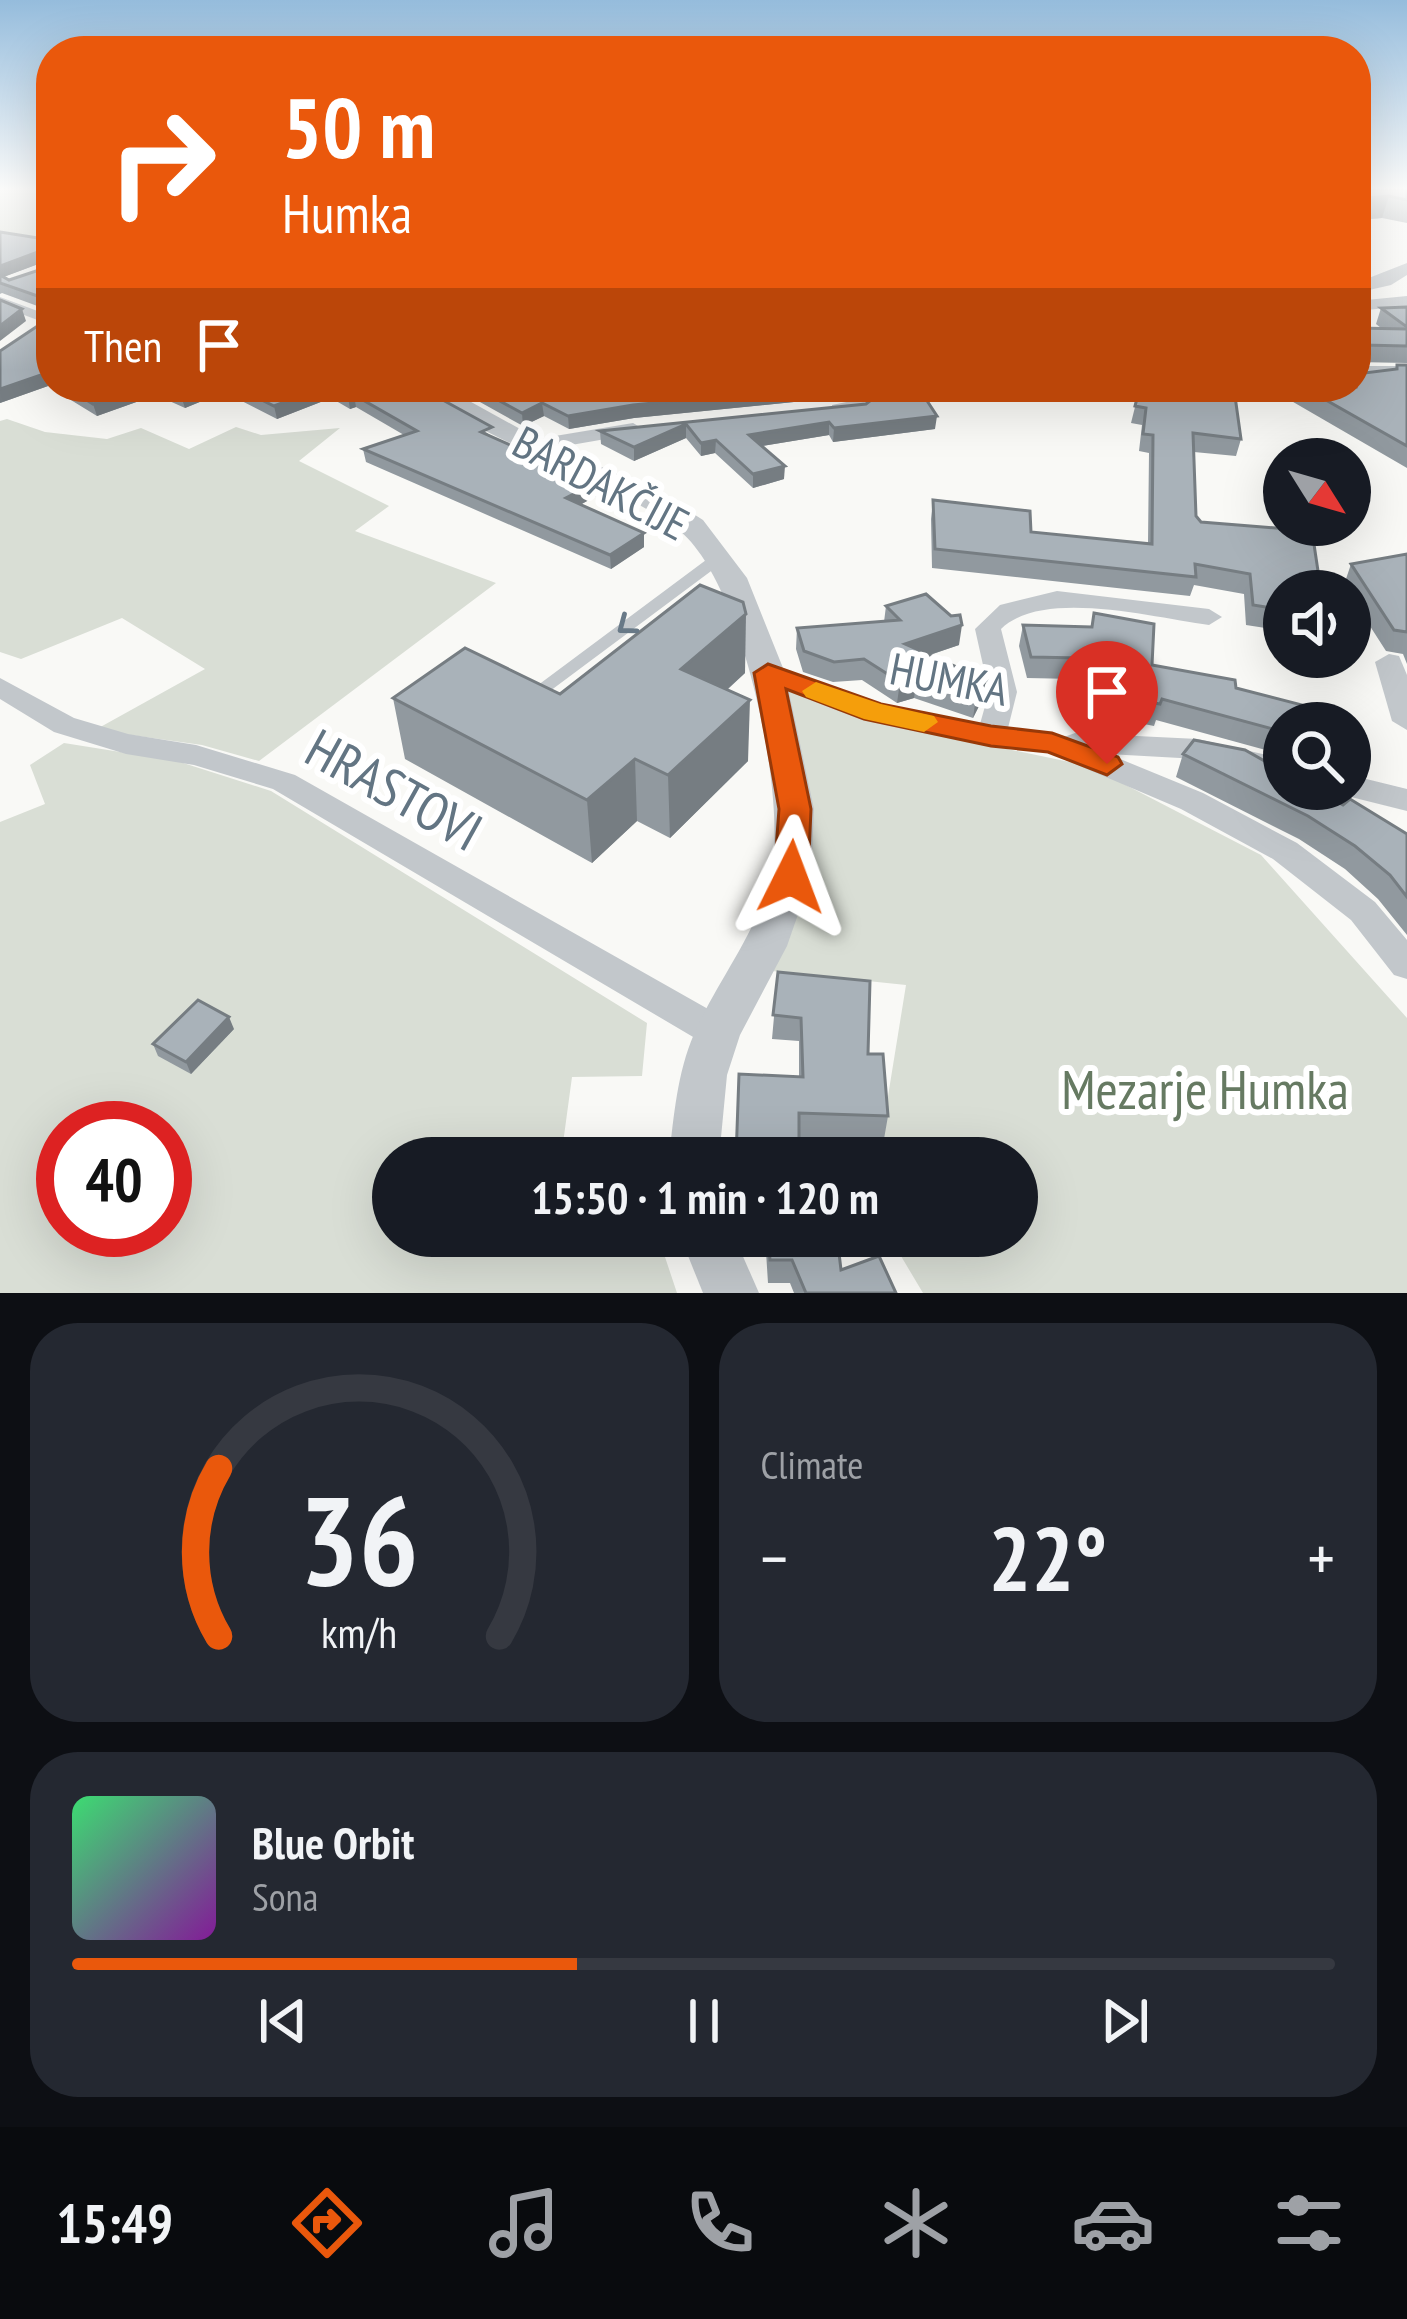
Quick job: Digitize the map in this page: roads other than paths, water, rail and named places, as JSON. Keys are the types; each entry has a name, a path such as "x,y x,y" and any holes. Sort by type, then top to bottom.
{"street":[{"path":"1371,284 1407,268"},
{"path":"0,301 36,319"},
{"path":"1371,305 1407,301"},
{"path":"1371,371 1407,372"},
{"name":"BARDAKČIJE","path":"453,402 531,446 649,498 693,526 725,574 768,673 795,809 791,877 765,946 718,1033 703,1075 696,1137"},
{"path":"821,410 870,402"},
{"path":"531,446 654,427"},
{"path":"991,736 1003,692 988,637 999,615 1034,601 1057,599 1209,617"},
{"path":"1389,662 1407,721"},
{"name":"HUMKA","path":"768,673 874,712 991,736 1052,742 1192,801 1286,851 1363,911 1407,965"},
{"name":"HRASTOVI","path":"0,687 64,725 125,744 219,760 284,782 718,1033"},
{"path":"1052,742 1198,748 1263,764"},
{"path":"1371,791 1407,800"},
{"path":"716,1257 731,1293"}],"lane":[{"path":"539,710 524,703 725,574"}],"park label":[{"name":"Mezarje Humka","path":"1205,1090"}]}
